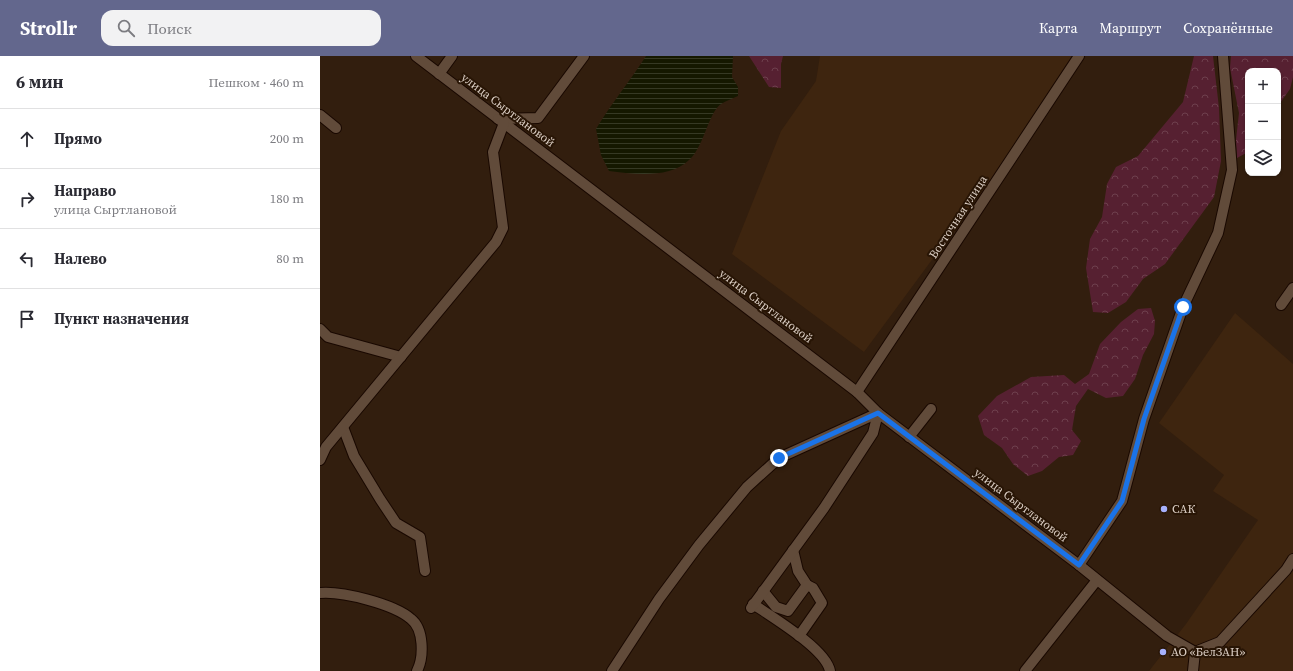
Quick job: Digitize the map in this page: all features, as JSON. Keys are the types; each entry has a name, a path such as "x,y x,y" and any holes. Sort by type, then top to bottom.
{"street":[{"name":"улица Сыртлановой","path":"416,56 857,392 878,413 1079,565 1167,636 1195,652"},
{"path":"439,74 452,56"},
{"path":"320,460 326,447 496,242 502,228 493,152 501,121 538,118 584,56"},
{"name":"Восточная улица","path":"857,392 1079,56"},
{"path":"1079,565 1122,501 1144,419 1183,307 1218,234 1232,170 1223,56"},
{"path":"320,115 336,128"},
{"path":"1281,305 1293,288"},
{"path":"320,329 324,338 401,357"},
{"path":"909,437 930,409"},
{"path":"830,671 829,665 807,641 752,606 824,508 873,433 878,413"},
{"path":"612,671 659,599 699,545 747,487 779,458 878,413"},
{"path":"343,427 354,456 396,522 420,536 425,571"},
{"path":"793,550 798,571 806,585 813,588 822,603 799,636"},
{"path":"1193,671 1195,652 1220,642 1286,570 1293,559"},
{"path":"1025,671 1097,580"},
{"path":"763,591 776,607 788,611 806,585"},
{"path":"320,593 354,596 386,605 412,619 421,635 422,650 418,671"}],"shaded area":[{"path":"646,56 733,56 732,77 738,87 738,96 718,107 712,116 696,152 681,166 662,173 651,174 609,171 601,155 596,129"},
{"path":"820,56 1072,56 990,181 864,352 732,254 781,131 816,81"},
{"name":"АО «БелЗАН»","path":"1235,313 1293,364 1293,671 1149,671 1186,624 1258,520 1213,491 1224,475 1159,423"}],"green space":[{"path":"749,56 783,56 781,64 781,88 769,87"},
{"path":"1194,56 1213,56 1219,108 1221,161 1214,197 1165,264 1143,279 1126,302 1108,313 1093,312 1086,268 1090,239 1102,217 1107,184 1116,167 1138,156 1183,102"},
{"path":"1231,56 1293,56 1293,77 1290,89 1281,102 1281,68 1245,68 1245,154 1237,158 1236,140 1239,113 1230,68"},
{"path":"1151,308 1155,321 1154,334 1143,355 1135,379 1123,396 1106,398 1088,389 1076,406 1072,430 1081,441 1073,455 1059,457 1042,471 1028,476 1013,464 1002,448 984,435 978,416 997,396 1031,377 1064,375 1075,384 1089,374 1100,344 1121,322 1138,309"}],"place":[{"name":"САК","path":"1164,509"},
{"name":"АО «БелЗАН»","path":"1163,652"}],"route":[{"path":"779,458 878,413 971,485 1079,565 1122,501 1144,419 1183,307"}]}
